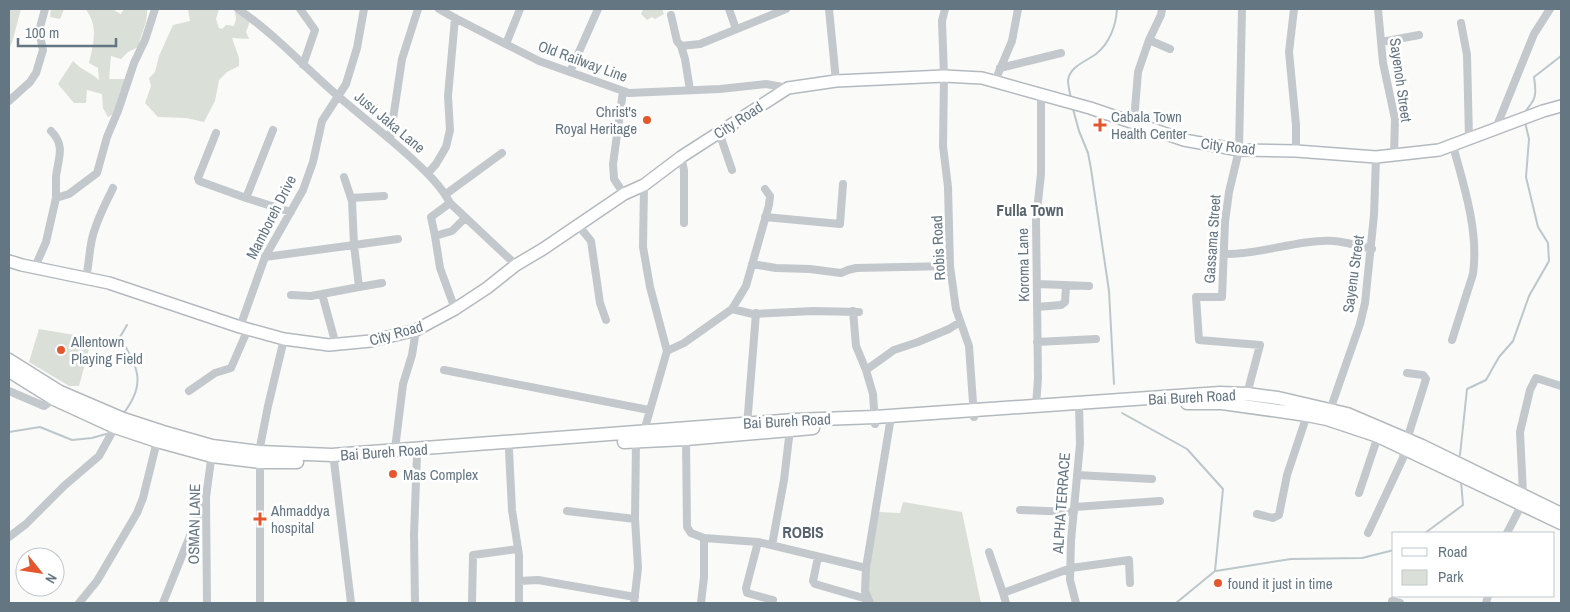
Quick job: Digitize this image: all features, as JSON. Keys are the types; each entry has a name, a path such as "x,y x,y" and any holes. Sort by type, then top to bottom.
{"highway":[{"name":"Bai Bureh Road","path":"9,360 60,392 122,419 212,452"},
{"name":"Bai Bureh Road","path":"9,370 54,399 115,427 157,441 212,452 334,461 509,450 640,436 686,439 794,420 875,421 890,423 1036,406 1222,403 1307,415 1329,414 1361,419 1405,444 1523,499 1561,514"},
{"name":"Bai Bureh Road","path":"260,457 332,455 396,449 747,429 790,429 1220,393 1278,398 1329,414 1378,436 1405,444"},
{"name":"Bai Bureh Road","path":"1523,499 1561,522"}],"main road":[{"name":"City Road","path":"9,261 109,283 244,328 284,339 329,345 371,342 416,330 455,310 516,265 543,249 623,192 644,185 681,157 788,88 836,81 944,76 982,78 1134,121 1184,140 1239,150 1296,151 1376,157 1439,150 1531,115 1561,106"}],"street":[{"path":"9,100 30,82 36,73 43,50 39,31 45,9"},
{"path":"56,198 69,194 96,173 107,137 134,63 145,40 155,9"},
{"name":"Jusu Jaka Lane","path":"238,9 266,29 303,65 428,173 446,194 450,203 516,265"},
{"path":"300,9 315,30 303,65"},
{"name":"Mamboreh Drive","path":"189,391 215,373 230,368 265,257 303,190 322,121 346,84 357,48 364,9"},
{"path":"390,139 402,59 418,9"},
{"name":"Old Railway Line","path":"439,9 539,61 629,92 720,89 766,84 788,88"},
{"path":"506,44 520,9"},
{"path":"570,72 598,9"},
{"path":"729,9 736,29"},
{"path":"681,46 700,44 782,9"},
{"path":"829,9 836,81"},
{"name":"Robis Road","path":"945,9 942,21 944,76 943,146 948,197 950,266 956,309 969,346 973,413"},
{"path":"995,81 1012,42 1018,9"},
{"path":"1134,121 1138,72 1149,40 1162,15 1162,9"},
{"name":"Gassama Street","path":"1242,9 1239,150 1229,192 1225,222 1222,297 1196,297 1199,340 1260,346 1248,394"},
{"path":"1294,9 1289,52 1296,125 1296,151"},
{"name":"Sayenoh Street","path":"1378,9 1383,63 1395,119 1394,154"},
{"path":"1496,128 1534,34 1550,9"},
{"path":"671,15 677,41 681,46 685,59 690,90"},
{"path":"428,173 446,147 450,130 448,96 455,18"},
{"path":"1461,23 1467,55 1469,139"},
{"path":"1381,42 1419,35"},
{"path":"1149,40 1170,49"},
{"path":"1000,68 1062,53"},
{"path":"612,197 623,192 614,179 613,164 623,90"},
{"name":"Koroma Lane","path":"1036,406 1038,378 1038,284 1036,220 1041,174 1041,94"},
{"path":"246,198 273,130"},
{"path":"35,268 46,242 56,198 56,177 60,147 57,137 51,131"},
{"path":"719,132 732,170"},
{"path":"216,133 198,178 199,181 291,212"},
{"path":"1452,340 1474,263 1472,228 1453,146"},
{"path":"446,194 502,153"},
{"path":"681,157 684,170 684,223"},
{"name":"Sayenu Street","path":"1329,414 1360,324 1365,303 1372,249 1376,157"},
{"path":"344,177 351,198 359,287"},
{"path":"765,217 840,224 843,184"},
{"path":"519,581 538,580 634,600 638,568 635,519 640,436 650,410 667,351 650,287 643,246 644,185"},
{"path":"86,278 98,219 113,188"},
{"path":"667,351 684,343 732,309 746,286 770,196 765,189"},
{"path":"351,198 384,196"},
{"path":"450,203 431,217 440,268 455,310"},
{"path":"435,236 452,231 465,218"},
{"path":"578,225 591,241 600,303 606,320"},
{"path":"265,257 398,240"},
{"path":"1224,254 1250,253 1295,244 1333,241 1372,249"},
{"path":"752,264 776,268 810,269 841,273 856,268 950,266"},
{"path":"291,295 311,296 382,282"},
{"path":"1038,284 1089,286"},
{"path":"1037,307 1061,305 1064,302 1066,286"},
{"path":"322,294 336,345"},
{"path":"732,309 756,314 856,311 856,346 873,394 875,421"},
{"path":"747,429 756,314"},
{"path":"866,370 894,350 926,339 960,322"},
{"path":"396,449 403,384 412,355 416,330"},
{"path":"260,603 260,457 268,406 284,339"},
{"path":"1037,342 1096,339"},
{"path":"444,370 650,410"},
{"path":"1368,533 1403,458 1405,444 1426,379 1423,375 1407,373"},
{"path":"1507,532 1523,499 1520,432 1530,390 1536,378 1561,386"},
{"path":"9,391 44,406 54,399"},
{"name":"ALPHA TERRACE","path":"1076,603 1070,580 1080,444 1079,406"},
{"path":"1257,514 1273,518 1279,515 1287,475 1307,415"},
{"path":"869,601 865,591 866,568 890,423"},
{"path":"9,537 26,524 64,486 99,456 115,427"},
{"path":"772,545 784,480 790,429"},
{"path":"1359,493 1378,436"},
{"path":"686,439 686,526 691,533 704,538 758,542 818,558 866,568"},
{"path":"79,603 97,581 138,513 157,441"},
{"path":"509,450 512,510 518,549 518,603"},
{"name":"OSMAN LANE","path":"207,603 206,497 212,452"},
{"path":"415,603 414,534 418,455"},
{"path":"334,461 351,603"},
{"path":"1077,475 1152,479"},
{"path":"163,603 206,497"},
{"path":"1020,510 1074,510 1160,501"},
{"path":"567,511 635,519"},
{"path":"701,603 704,577 704,538"},
{"path":"758,542 746,588 747,593 773,600"},
{"path":"472,603 473,555 518,549"},
{"path":"989,552 1006,603"},
{"path":"818,558 814,584 869,601"},
{"path":"1003,593 1071,568 1129,560 1130,583"}],"green space":[{"path":"9,9 21,9 9,49"},
{"path":"51,9 64,9 60,19 50,17"},
{"path":"76,9 114,9 121,14 124,9 147,9 138,47 128,52 121,59 111,56 109,79 126,79 118,111 108,117 103,108 102,94 87,90 86,103 74,103 58,84 73,61 99,80 98,68 89,63 94,36 93,22 86,10"},
{"path":"188,9 219,9 216,19 219,28 222,29 226,25 234,26 235,12 250,21 246,32 249,39 232,38 239,58 239,66 227,72 219,80 215,101 204,122 186,118 158,117 145,103 151,86 149,78 155,72 159,56 173,25 190,21"},
{"path":"643,9 662,9 664,14 655,19 652,17 647,20 641,14"},
{"name":"Allentown Playing Field","path":"39,329 92,338 79,386 69,386 29,362"},
{"path":"903,502 962,512 981,603 873,603 867,590 877,512 900,513"}],"waterway":[{"path":"1071,99 1068,82 1069,75 1075,67 1096,54 1105,45 1114,27 1117,9"},
{"path":"1526,112 1535,97 1534,77 1561,56"},
{"path":"1073,109 1088,153 1091,169 1109,291 1114,384"},
{"path":"1460,455 1467,389 1486,380 1499,357 1513,341 1529,296 1549,261 1548,243 1538,227 1526,177 1529,139 1525,122"},
{"path":"123,414 131,403 137,384 135,367 120,337 127,325"},
{"path":"1122,413 1187,449 1223,489 1215,571 1176,603"},
{"path":"9,432 40,427 72,440 92,438 106,434"},
{"path":"1426,532 1463,505 1461,481"},
{"path":"1216,571 1291,559 1362,558 1392,550"}],"place":[{"name":"Christ's Royal Heritage","path":"647,120"},
{"name":"Cabala Town Health Center","path":"1100,125"},
{"name":"Allentown Playing Field","path":"61,350"},
{"name":"Mas Complex","path":"393,474"},
{"name":"Ahmaddya hospital","path":"260,519"},
{"name":"found it just in time","path":"1218,583"}],"district":[{"name":"Fulla Town","path":"1030,210"},
{"name":"ROBIS","path":"803,532"}]}
